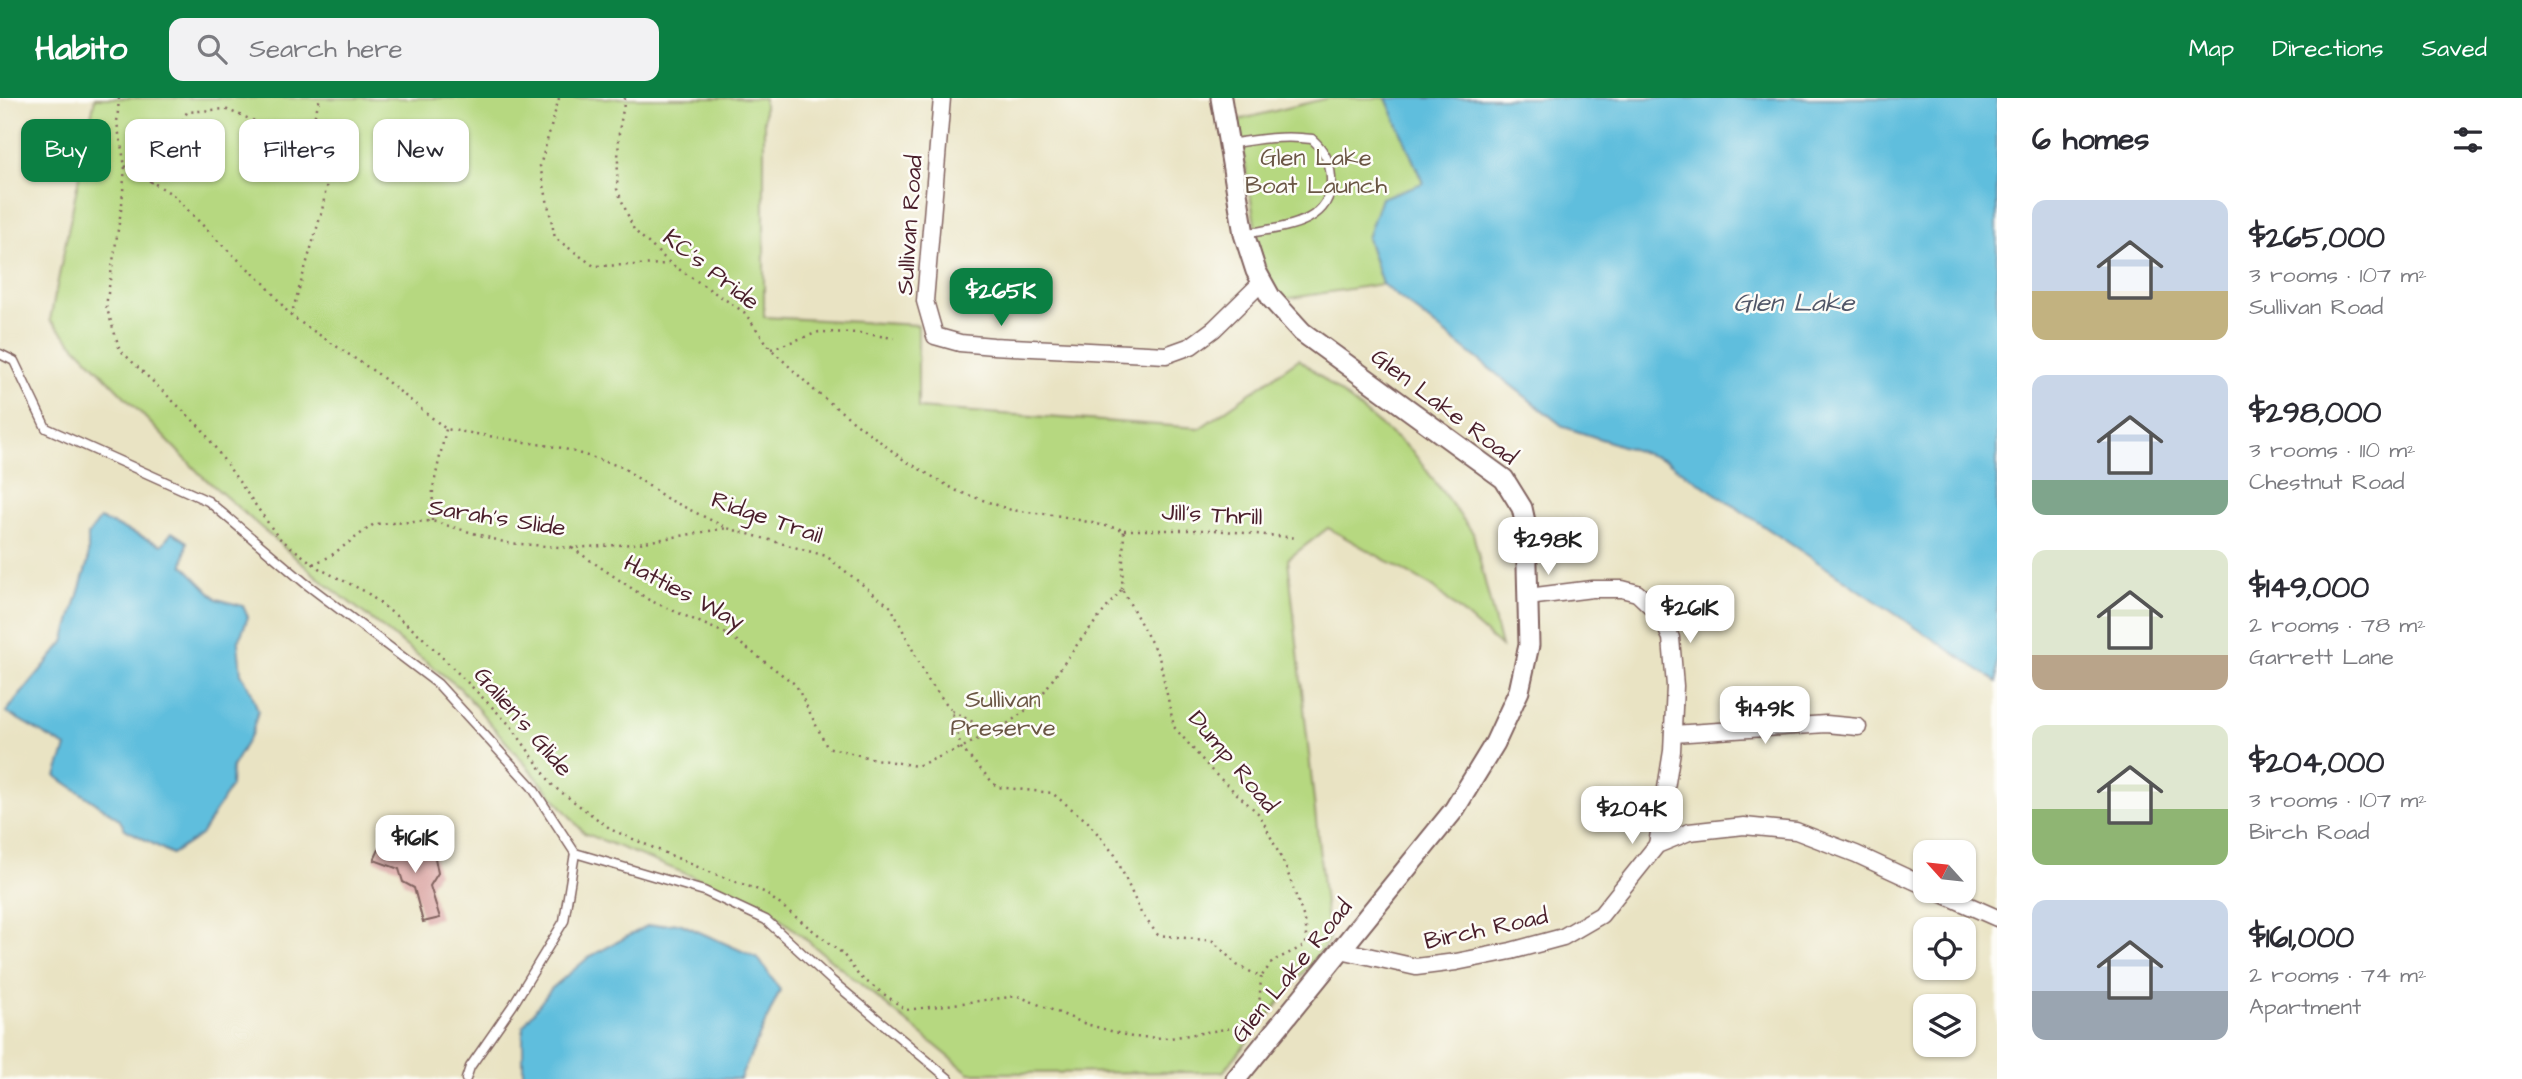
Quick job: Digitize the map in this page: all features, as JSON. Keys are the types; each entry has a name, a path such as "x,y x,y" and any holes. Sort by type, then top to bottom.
{"street":[{"name":"Sullivan Road","path":"942,98 925,301 935,335 960,343 993,346 1166,355 1191,346 1214,329 1262,282"},
{"name":"Glen Lake Road","path":"1222,98 1244,234 1271,298 1302,332 1504,479 1522,508 1526,526 1529,645 1519,691 1495,743 1454,810 1236,1079"},
{"path":"1528,597 1592,589 1622,589 1637,593 1660,615 1671,638 1675,686 1672,751 1657,845"},
{"path":"1673,734 1826,724 1858,727"},
{"name":"Birch Road","path":"1341,950 1416,967 1497,954 1563,937 1601,915 1657,845 1689,832 1703,830 1744,826 1796,831 1856,854 1913,880"},
{"path":"1963,903 1997,918"}],"lane":[{"path":"1230,144 1258,139 1312,139 1327,157 1331,173 1328,203 1311,218 1291,225 1244,234"},
{"path":"0,354 14,361 46,428 208,501 305,583 438,684 532,787 575,853 704,891 766,920 831,980 949,1079"},
{"path":"466,1079 470,1067 513,1005 564,921 575,853"}],"path":[{"name":"Galien's Glide","path":"119,98 117,123 125,166 122,204 106,306 120,350 202,429 278,537 313,564 366,592 420,635 511,726 552,786 612,830 764,892 843,954 859,976 906,1010 1018,996 1109,1031 1132,1037 1170,1038 1244,1026 1259,1008 1261,977"},
{"path":"151,183 187,112 225,108 287,134 314,118 320,98"},
{"path":"559,98 540,166 555,238 594,266 671,264"},
{"name":"KC's Pride","path":"625,98 619,132 617,189 634,230 671,264 744,312 771,349 817,392 904,460 957,491 1011,510 1061,516 1124,530"},
{"path":"291,316 322,211 332,153 314,118"},
{"name":"Ridge Trail","path":"151,183 172,194 265,284 291,316 378,374 446,429 562,448 622,467 666,498 727,528 826,556 891,607 928,681 952,711 961,748 997,787 1052,793 1088,822 1115,855 1141,913 1158,935 1213,941 1237,965 1261,977"},
{"path":"771,349 818,332 860,333 894,338"},
{"path":"432,521 433,488 446,429"},
{"name":"Sarah's Slide","path":"313,564 329,557 374,524 432,521 507,543 572,548 633,544 727,528"},
{"path":"1122,589 1124,530"},
{"name":"Jill's Thrill","path":"1124,530 1214,530 1298,538"},
{"name":"Hatties Way","path":"572,548 649,600 729,635 796,685 827,747 875,759 917,765 961,748 992,732 1036,703 1079,642 1122,589"},
{"name":"Dump Road","path":"1122,589 1159,657 1174,727 1213,772 1260,815 1286,867 1306,924 1306,945 1273,961 1261,977"},
{"path":"952,711 992,732"}],"green space":[{"name":"Sullivan Preserve","path":"95,98 764,98 764,317 918,325 918,408 1200,428 1299,359 1412,451 1473,533 1501,647 1433,587 1328,528 1288,559 1329,941 1223,1072 969,1073 764,905 584,833 460,688 322,581 201,475 50,320 78,182 111,182 111,119 91,119"},
{"name":"Glen Lake Boat Launch","path":"1328,98 1386,98 1423,183 1367,238 1382,284 1285,299 1270,284 1259,249 1238,120"}],"water":[{"name":"Glen Lake","path":"1386,98 1997,98 1997,682 1665,460 1564,427 1382,284 1367,238 1381,198 1423,183"},
{"path":"100,519 162,545 172,532 187,542 183,565 217,599 243,606 248,617 238,643 241,673 258,711 252,733 232,767 231,786 201,835 172,854 125,829 119,819 56,776 66,747 6,712 64,642 88,561 88,535"},
{"path":"679,923 758,958 780,990 740,1079 523,1079 523,1026 551,989 589,957 647,926"}],"building":[{"path":"382,843 407,853 423,848 435,858 438,873 430,886 440,918 423,922 414,888 403,882 399,869 374,860"}]}
